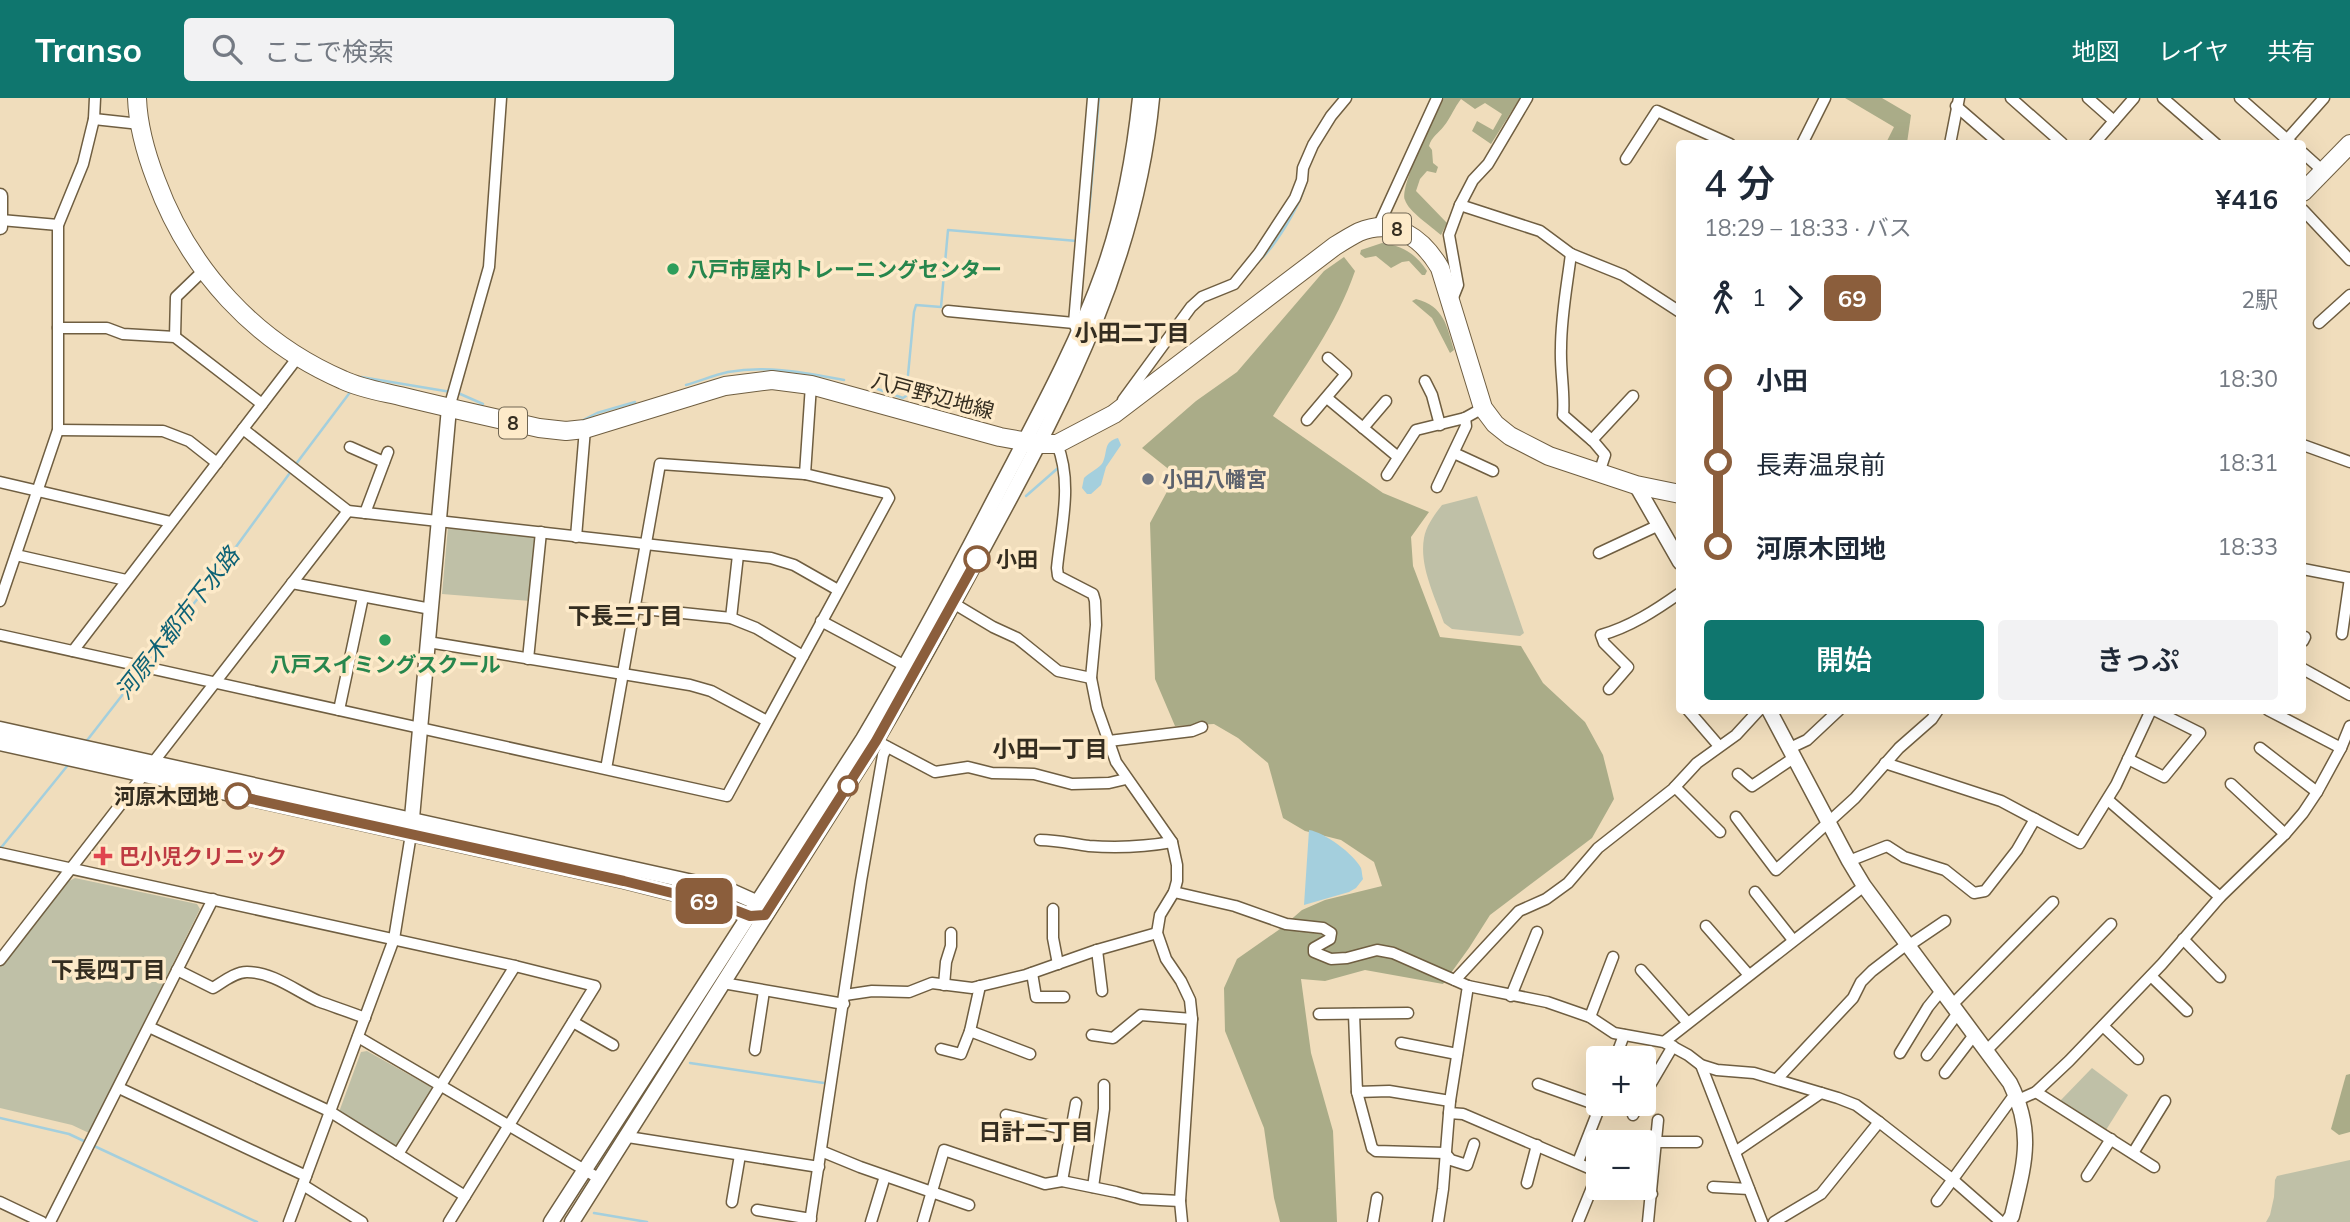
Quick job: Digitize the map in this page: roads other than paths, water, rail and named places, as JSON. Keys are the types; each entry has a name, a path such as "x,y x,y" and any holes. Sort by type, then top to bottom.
{"main road":[{"name":"八戸野辺地線","path":"137,98 147,156 162,198 203,271 264,333 298,357 345,381 449,408 539,428 566,431 585,429 725,386 772,380 811,385 1000,437 1040,443"},
{"path":"2306,189 2350,144"},
{"name":"8","path":"1040,443 1114,414 1335,246 1360,231 1395,229 1415,237 1430,251 1440,268 1483,408 1495,424 1519,442 1549,456 1636,485 1676,493"}],"street":[{"path":"0,601 58,430 58,225 83,164 94,119 95,98"},
{"path":"289,1222 394,939 411,827 449,408 489,267 501,98"},
{"path":"1076,328 1093,98"},
{"path":"572,1222 723,984 758,911 882,744 911,669 1040,443 1076,328 1104,267 1121,205 1137,128 1140,98"},
{"path":"551,1222 758,911 863,739 953,603 1040,443 1093,330 1113,278 1143,166 1152,98"},
{"path":"1114,414 1191,307 1202,297 1234,284 1259,253 1295,198 1313,145 1346,98"},
{"path":"1378,228 1437,98"},
{"path":"1452,300 1458,285 1449,235 1460,205 1473,180 1488,164 1527,98"},
{"path":"1804,140 1825,98"},
{"path":"2011,98 2059,140"},
{"path":"2088,98 2113,121"},
{"path":"2097,140 2134,98"},
{"path":"2163,98 2211,140"},
{"path":"2240,98 2285,140"},
{"path":"2289,140 2324,98"},
{"path":"1951,140 1958,102"},
{"path":"1958,102 1996,140"},
{"path":"1626,159 1657,111 1721,140"},
{"path":"94,119 140,124"},
{"path":"2306,156 2323,171"},
{"path":"0,196 0,227"},
{"path":"1460,205 1540,231 1572,254 1623,275 1676,309"},
{"path":"2306,213 2350,260"},
{"path":"1,220 58,225"},
{"path":"1572,254 1562,306 1560,350 1565,397 1563,415 1605,455 1600,473"},
{"path":"175,337 176,297 203,271"},
{"path":"2319,323 2350,295"},
{"path":"948,311 1076,328"},
{"path":"58,328 107,328 123,334 175,337 262,404"},
{"path":"73,651 298,357"},
{"path":"1307,420 1346,374 1328,358"},
{"path":"1425,381 1432,395 1440,425"},
{"path":"805,474 811,385"},
{"path":"1592,440 1633,396"},
{"path":"1327,398 1398,457"},
{"path":"1363,428 1386,401"},
{"path":"1387,475 1416,430 1465,418 1483,408"},
{"path":"1437,487 1466,426 1465,418"},
{"path":"243,429 348,511 771,558 794,565 838,590"},
{"path":"576,537 585,429"},
{"path":"58,430 163,431 189,442 216,463"},
{"path":"1040,443 1065,468 1058,576 1093,594 1096,601 1091,678 1097,708 1116,762 1172,842 1177,865 1174,892 1160,915 1157,933 1166,959 1190,1000 1192,1019 1180,1201 1182,1222"},
{"path":"2306,446 2350,462"},
{"path":"350,447 386,457 365,513"},
{"path":"1454,453 1493,471"},
{"path":"0,635 727,796 889,498 886,493 805,474 660,464 606,769"},
{"path":"0,482 171,522"},
{"path":"1636,485 1676,555"},
{"path":"0,960 348,511"},
{"path":"1599,553 1659,525"},
{"path":"528,659 541,532"},
{"path":"16,555 126,580"},
{"path":"731,618 738,555"},
{"path":"2306,570 2350,578 2343,634"},
{"path":"292,583 431,609"},
{"path":"1609,689 1628,667 1604,643 1601,635 1618,630 1660,608 1676,596"},
{"path":"339,710 363,597"},
{"path":"953,603 1017,638 1058,671 1091,678"},
{"path":"634,608 731,618 756,628 803,656"},
{"path":"821,621 911,669"},
{"path":"428,642 690,685 711,691 767,722"},
{"path":"2306,671 2350,695"},
{"path":"1691,714 1718,746"},
{"path":"1455,980 1519,911 1546,899 1568,883 1598,848 1675,787 1697,763 1736,735 1755,714"},
{"path":"1771,714 1864,886 2017,1097 2026,1142 2012,1216 2008,1222"},
{"path":"1738,774 1752,786 1835,714"},
{"path":"1737,817 1776,870 1829,823 1935,714"},
{"path":"1885,763 2001,801 2080,843 2108,800 2150,714"},
{"path":"2128,759 2164,777 2200,733 2160,714"},
{"path":"2276,714 2341,748"},
{"path":"1937,1201 2017,1097 2036,1092 2151,976 2220,897 2285,834 2317,792 2350,726"},
{"path":"1109,741 1192,731 1202,727"},
{"path":"0,729 148,769"},
{"path":"0,743 148,769 411,827 724,906 758,911"},
{"path":"882,744 934,772 968,767 992,773 1034,774 1072,784 1109,783 1126,779"},
{"path":"757,1210 811,1221 861,881 883,755 882,744"},
{"path":"2260,748 2317,792"},
{"path":"2231,784 2285,834"},
{"path":"1675,787 1720,832"},
{"path":"2108,800 2220,897"},
{"path":"1849,861 1887,846 1904,857 1945,870 1974,893 1985,891 2017,850 2035,819"},
{"path":"1040,841 1143,848 1172,842"},
{"path":"0,853 595,986 449,1222"},
{"path":"1656,1069 1668,1044 1687,1022 1864,886"},
{"path":"1174,892 1235,906 1286,924 1323,928 1331,933 1330,939 1314,948 1314,952 1319,956 1331,959 1346,958 1377,950 1393,953 1468,986 1547,1002 1590,1017 1614,1033 1668,1044 1701,1065 1717,1070 1754,1073 1856,1105 1952,1179 2001,1222"},
{"path":"1755,892 1793,940"},
{"path":"50,1222 213,899"},
{"path":"1927,1055 1955,1009 2053,902"},
{"path":"1053,909 1053,938 1058,964"},
{"path":"1777,1079 1853,998 1861,982 1907,945 1945,921"},
{"path":"1986,1051 2111,924"},
{"path":"1706,926 1748,974"},
{"path":"1511,996 1537,932"},
{"path":"944,985 951,933"},
{"path":"723,984 845,999 872,991 909,992 932,983 972,988 1032,973 1157,933"},
{"path":"2183,939 2220,976"},
{"path":"1097,950 1102,991"},
{"path":"1590,1017 1613,957"},
{"path":"398,1154 515,966"},
{"path":"177,970 213,988 230,977 246,972 261,974 295,987 317,1000 365,1018"},
{"path":"1641,970 1687,1022"},
{"path":"1032,973 1036,997 1064,997"},
{"path":"2151,976 2187,1011"},
{"path":"941,1049 961,1054 970,1031 980,986"},
{"path":"1442,1221 1450,1107 1468,986"},
{"path":"755,1050 764,990"},
{"path":"1900,1053 1941,991"},
{"path":"1319,1014 1408,1013"},
{"path":"1354,1014 1357,1092 1372,1148 1376,1151 1445,1153 1451,1160 1467,1165 1474,1144"},
{"path":"1092,1035 1113,1038 1141,1015 1192,1019"},
{"path":"573,1022 613,1045"},
{"path":"2103,1026 2138,1059"},
{"path":"149,1027 329,1111 465,1196"},
{"path":"970,1031 1030,1055"},
{"path":"1620,1046 1624,1035"},
{"path":"1945,1073 1974,1035"},
{"path":"358,1037 600,1179"},
{"path":"1401,1042 1457,1054"},
{"path":"1701,1065 1762,1222"},
{"path":"1538,1084 1600,1106 1578,1162"},
{"path":"1093,1187 1104,1109 1104,1085"},
{"path":"119,1088 305,1181 362,1222"},
{"path":"1357,1092 1389,1091 1450,1107 1586,1166"},
{"path":"2036,1092 2154,1167"},
{"path":"1735,1152 1821,1093"},
{"path":"2133,1153 2165,1101"},
{"path":"1062,1181 1076,1103"},
{"path":"1006,1115 1071,1131"},
{"path":"1658,1120 1656,1142 1697,1142"},
{"path":"1774,1222 1821,1194 1880,1122"},
{"path":"628,1137 819,1167"},
{"path":"2087,1176 2111,1139"},
{"path":"1527,1182 1537,1145"},
{"path":"923,1222 944,1150 1045,1184 1062,1181 1141,1199 1180,1201"},
{"path":"821,1151 969,1205"},
{"path":"732,1202 740,1154"},
{"path":"871,1222 885,1175"},
{"path":"1713,1187 1749,1189"},
{"path":"1373,1222 1377,1199"},
{"path":"1578,1222 1587,1200"},
{"path":"1648,1222 1651,1200"},
{"path":"0,1202 42,1222"}],"water":[{"path":"1118,438 1121,445 1106,467 1101,485 1091,494 1087,494 1082,488 1084,478 1102,464 1108,444"},
{"path":"1309,830 1330,839 1345,850 1361,868 1363,879 1349,892 1304,905"}],"waterway":[{"path":"1089,213 1099,98"},
{"name":"河原木都市下水路","path":"1257,263 1286,226 1306,182"},
{"path":"869,386 903,398 906,396 914,312 916,305 941,307 948,230 1077,241"},
{"path":"686,385 728,372 758,369 844,380"},
{"path":"359,380 361,377 451,392"},
{"name":"河原木都市下水路","path":"296,464 351,391"},
{"path":"458,393 483,404"},
{"path":"583,420 635,402"},
{"name":"河原木都市下水路","path":"1026,496 1058,468"},
{"name":"河原木都市下水路","path":"147,663 206,588 292,470"},
{"name":"河原木都市下水路","path":"85,743 141,671"},
{"name":"河原木都市下水路","path":"0,849 68,765"},
{"name":"河原木都市下水路","path":"690,1063 824,1083"},
{"name":"河原木都市下水路","path":"0,1118 69,1134 86,1142"},
{"name":"河原木都市下水路","path":"92,1145 257,1222"},
{"name":"河原木都市下水路","path":"594,1213 647,1222"}],"place":[{"name":"八戸市屋内トレーニングセンター","path":"673,269"},
{"name":"小田八幡宮","path":"1148,479"},
{"name":"小田","path":"977,559"},
{"name":"八戸スイミングスクール","path":"385,640"},
{"name":"河原木団地","path":"238,796"},
{"name":"巴小児クリニック","path":"103,856"}],"district":[{"name":"小田二丁目","path":"1132,332"},
{"name":"下長三丁目","path":"625,615"},
{"name":"小田一丁目","path":"1050,748"},
{"name":"下長四丁目","path":"108,969"},
{"name":"日計二丁目","path":"1036,1131"}]}
